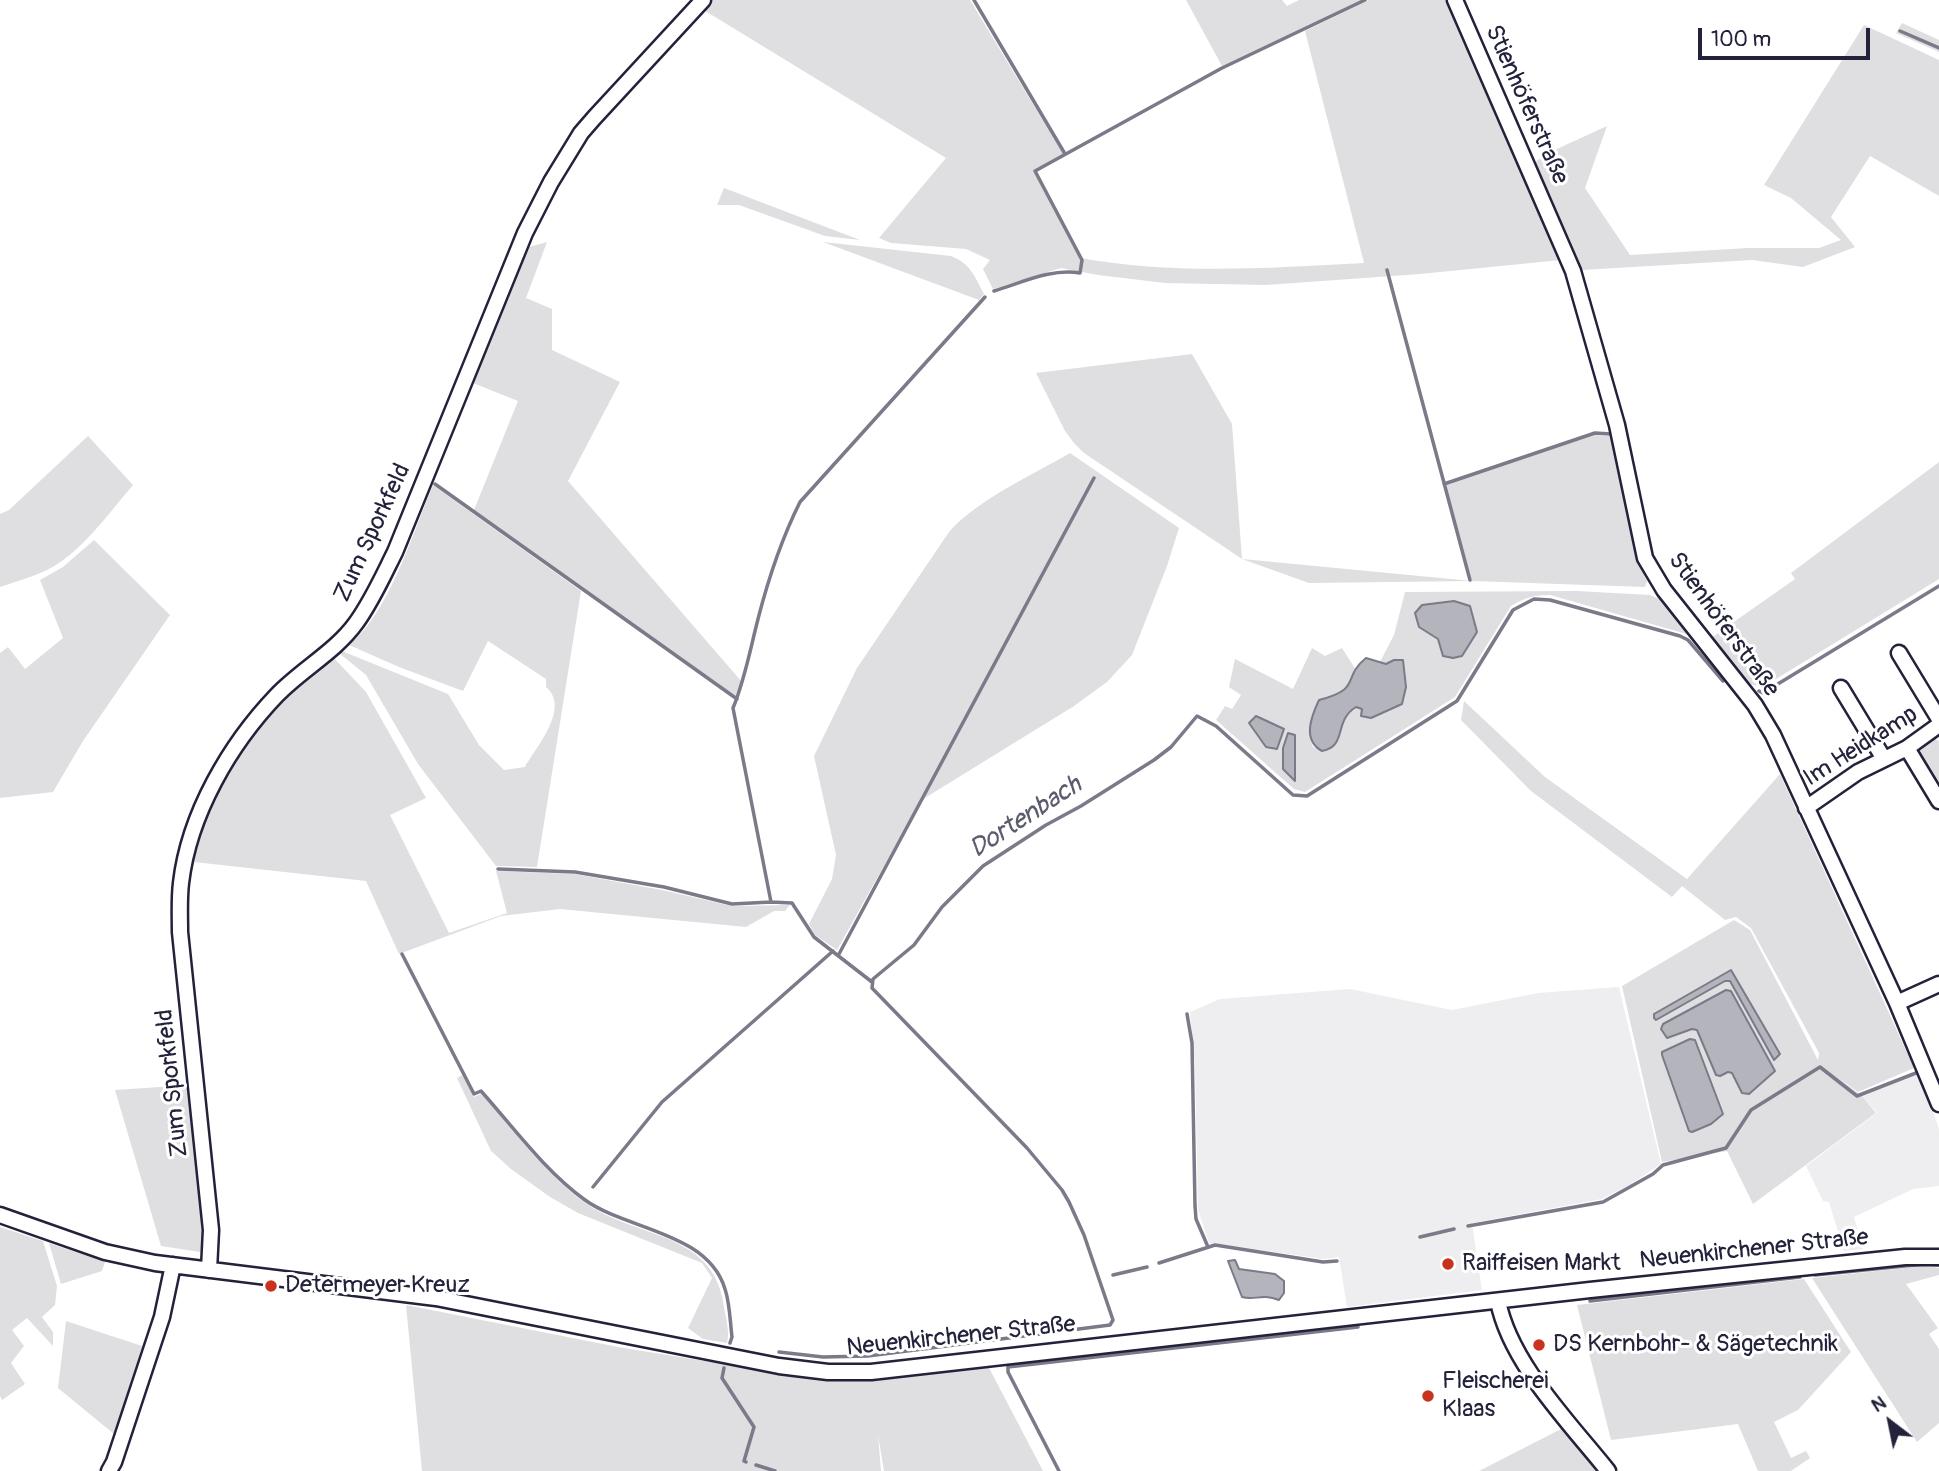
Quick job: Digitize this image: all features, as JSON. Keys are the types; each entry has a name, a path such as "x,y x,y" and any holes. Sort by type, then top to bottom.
{"street":[{"name":"Zum Sporkfeld","path":"209,1270 211,1230 179,903 181,881 198,820 213,787 251,724 278,694 346,635 370,602 395,552 525,233 571,149 594,118 703,0"},
{"name":"Stienhöferstraße","path":"1455,0 1573,271 1616,425 1646,558 1664,590 1755,705 1773,735 1897,1003 1939,1104"},
{"name":"Im Heidkamp","path":"1899,653 1939,719"},
{"path":"1841,688 1884,759"},
{"name":"Im Heidkamp","path":"1806,808 1858,772 1907,748 1939,725"},
{"path":"1907,748 1939,801"},
{"path":"1897,1003 1939,984"},
{"name":"Neuenkirchener Straße","path":"0,1215 105,1252 173,1265 436,1298 688,1350 828,1372 871,1372 1498,1301 1880,1260 1939,1257"},
{"path":"109,1471 162,1317 173,1265"},
{"path":"1498,1301 1502,1319 1519,1357 1608,1471"}],"shaded area":[{"path":"710,0 970,0 1063,154 1033,170 1080,258 1151,267 1222,269 1364,263 1305,31 1369,0 1445,0 1561,260 1266,285 1165,283 1061,268 993,289 983,269 990,260 966,249 891,243 879,238 946,158 702,9"},
{"path":"1186,0 1282,0 1287,6 1299,0 1361,0 1222,66"},
{"path":"1902,23 1939,40 1939,52 1896,33"},
{"path":"1864,25 1939,60 1939,196 1870,156 1831,217 1855,247 1803,267 1752,260 1582,270 1534,163 1546,154 1607,126 1585,188 1630,255 1748,248 1819,248 1841,240 1791,198 1764,185"},
{"path":"724,188 860,240 825,236 739,205 717,205"},
{"path":"547,242 526,298 552,309 552,350 620,382 568,481 742,682 735,696 474,510 518,401 473,383 529,247"},
{"path":"823,242 951,256 958,259 975,276 984,294 979,300"},
{"path":"1192,354 1232,424 1242,559 1084,453 1065,431 1036,373"},
{"path":"1594,435 1611,436 1637,561 1647,581 1645,587 1472,581 1446,485"},
{"path":"88,436 133,485 71,554 47,570 0,587 0,514 9,510"},
{"path":"1070,453 1179,528 1132,655 1107,682 1074,706 920,801 837,950 815,935 809,924 832,879 836,855 814,756 857,668 949,532 974,509"},
{"path":"1939,462 1939,579 1763,687 1750,684 1711,638 1795,579 1791,573"},
{"path":"433,485 581,591 537,867 496,866 418,764 366,675 339,653 342,651 448,694 479,745 504,770 525,767 543,738 555,706 553,696 546,687 546,679 488,641 463,691 349,645 363,631 388,593"},
{"path":"94,540 170,615 83,741 53,792 0,798 0,653 8,647 25,669 63,638 40,580 63,567"},
{"path":"1242,559 1472,581 1309,583"},
{"path":"1577,591 1650,595 1662,600 1690,635 1550,595 1525,599 1511,606 1455,697 1305,792 1294,789 1216,720 1225,706 1232,709 1241,695 1229,687 1235,659 1293,689 1312,648 1325,656 1342,648 1356,670 1348,689 1337,695 1310,739 1313,747 1322,751 1337,744 1345,719 1356,707 1362,709 1394,660 1387,664 1380,662 1394,635 1405,592"},
{"path":"1454,601 1470,606 1477,632 1462,656 1453,658 1443,656 1438,639 1419,627 1415,613 1422,605"},
{"path":"333,657 366,692 426,798 390,815 449,933 507,913 496,871 574,874 732,906 790,905 785,911 774,911 746,927 560,909 501,916 399,954 366,881 194,862 202,831 214,802 245,748 286,699"},
{"path":"1366,658 1386,664 1403,660 1406,687 1402,704 1371,718 1361,716 1362,709 1356,707 1345,719 1335,744 1322,751 1310,735 1311,721 1319,700 1333,696 1347,687 1354,671"},
{"path":"1464,701 1545,777 1687,879 1780,774 1914,1068 1858,1092 1836,1076 1862,1096 1876,1113 1753,1204 1727,1151 1662,1162 1622,986 1734,920 1750,930 1818,1060 1819,1053 1751,928 1736,917 1725,920 1682,886 1672,897 1531,791 1461,720","holes":["1733,972 1735,988 1731,981 1725,981 1657,1020 1654,1018","1726,990 1742,1093 1732,1073 1716,1075 1697,1030 1661,1029 1663,1024"]},
{"path":"1256,716 1284,729 1277,749 1266,747 1249,723"},
{"path":"1288,733 1295,735 1295,781 1283,769 1283,748"},
{"path":"1934,738 1939,741 1939,789 1918,753 1922,746"},
{"path":"1731,970 1780,1054 1774,1060 1730,981 1725,981 1656,1020 1654,1018 1654,1014"},
{"path":"1619,987 1661,1164 1602,1199 1472,1223 1482,1290 1347,1307 1339,1257 1324,1259 1209,1243 1198,1210 1195,1064 1190,1012 1220,999 1350,989 1452,1010 1538,993"},
{"path":"1726,990 1731,991 1775,1071 1749,1094 1742,1093 1732,1073 1716,1075 1697,1030 1692,1029 1667,1038 1661,1029 1663,1024"},
{"path":"1690,1039 1695,1040 1723,1114 1711,1124 1692,1132 1689,1131 1662,1055 1662,1052"},
{"path":"1919,1074 1939,1129 1939,1186 1913,1189 1854,1217 1863,1249 1844,1251 1829,1202 1823,1201 1806,1166 1877,1113 1862,1096"},
{"path":"462,1075 474,1097 481,1094 569,1191 604,1214 689,1250 705,1263 717,1282 724,1307 727,1343 703,1339 688,1328 712,1278 702,1263 578,1213 511,1169 491,1151 457,1078"},
{"path":"190,1085 205,1237 200,1252 161,1246 115,1090"},
{"path":"0,1227 43,1241 57,1286 55,1305 42,1317 53,1332 53,1346 27,1318 12,1330 24,1346 11,1363 25,1384 2,1400 0,1396"},
{"path":"49,1243 105,1262 102,1271 61,1284"},
{"path":"1235,1260 1239,1269 1275,1274 1284,1281 1284,1293 1279,1300 1242,1297 1228,1261"},
{"path":"1924,1266 1939,1268 1939,1275 1906,1284 1938,1328 1929,1334 1939,1349 1939,1423 1917,1442 1812,1278"},
{"path":"1804,1279 1851,1352 1798,1410 1774,1422 1791,1458 1806,1451 1810,1458 1791,1471 1758,1471 1738,1424 1611,1440 1577,1305"},
{"path":"406,1305 618,1347 828,1378 987,1364 1043,1471 884,1471 878,1435 881,1471 422,1471"},
{"path":"66,1321 142,1346 114,1434 58,1388"},
{"path":"1563,1428 1597,1471 1479,1471"}],"waterway":[{"path":"974,0 1065,154"},
{"path":"994,291 1047,274 1080,273 1082,260 1035,171 1222,68 1365,0"},
{"path":"1900,31 1939,48"},
{"path":"1387,270 1470,580"},
{"path":"872,982 814,937 792,903 771,902 733,708 771,574 800,502 985,297"},
{"path":"1444,484 1595,433 1611,434"},
{"path":"839,954 1094,478"},
{"path":"435,484 737,699"},
{"path":"1759,691 1763,693 1939,586"},
{"name":"Dortenbach","path":"779,1352 823,1357 868,1356 1110,1325 1113,1320 1084,1235 1062,1190 1027,1148 872,988 873,979 914,945 942,907 983,866 1154,760 1171,747 1197,716 1216,726 1293,795 1307,796 1457,701 1513,610 1534,599 1550,600 1680,636 1688,640 1723,681"},
{"path":"498,869 575,872 664,887 732,904 771,902"},
{"path":"593,1187 662,1102 833,951"},
{"path":"402,954 474,1094 481,1091 543,1163 585,1200 622,1219 684,1244 702,1255 716,1270 728,1301 732,1337 730,1343"},
{"path":"1187,1014 1192,1043 1196,1219 1208,1247"},
{"path":"1468,1226 1603,1202 1653,1174 1663,1165 1726,1148 1751,1110 1820,1067 1857,1096 1916,1073"},
{"path":"1420,1237 1454,1229"},
{"path":"1159,1263 1215,1245 1323,1262 1337,1261"},
{"path":"1815,1275 1925,1264 1939,1265"},
{"path":"1113,1275 1147,1267"},
{"path":"1590,1301 1800,1277"},
{"path":"1008,1367 1358,1327"},
{"path":"1008,1364 1008,1372 1059,1471"},
{"path":"724,1368 722,1378 754,1427 744,1461 746,1462"},
{"path":"756,1465 775,1471"}],"place":[{"name":"Raiffeisen Markt","path":"1448,1264"},
{"name":"Determeyer Kreuz","path":"271,1286"},
{"name":"DS Kernbohr- & Sägetechnik","path":"1539,1345"},
{"name":"Fleischerei Klaas","path":"1428,1396"}]}
